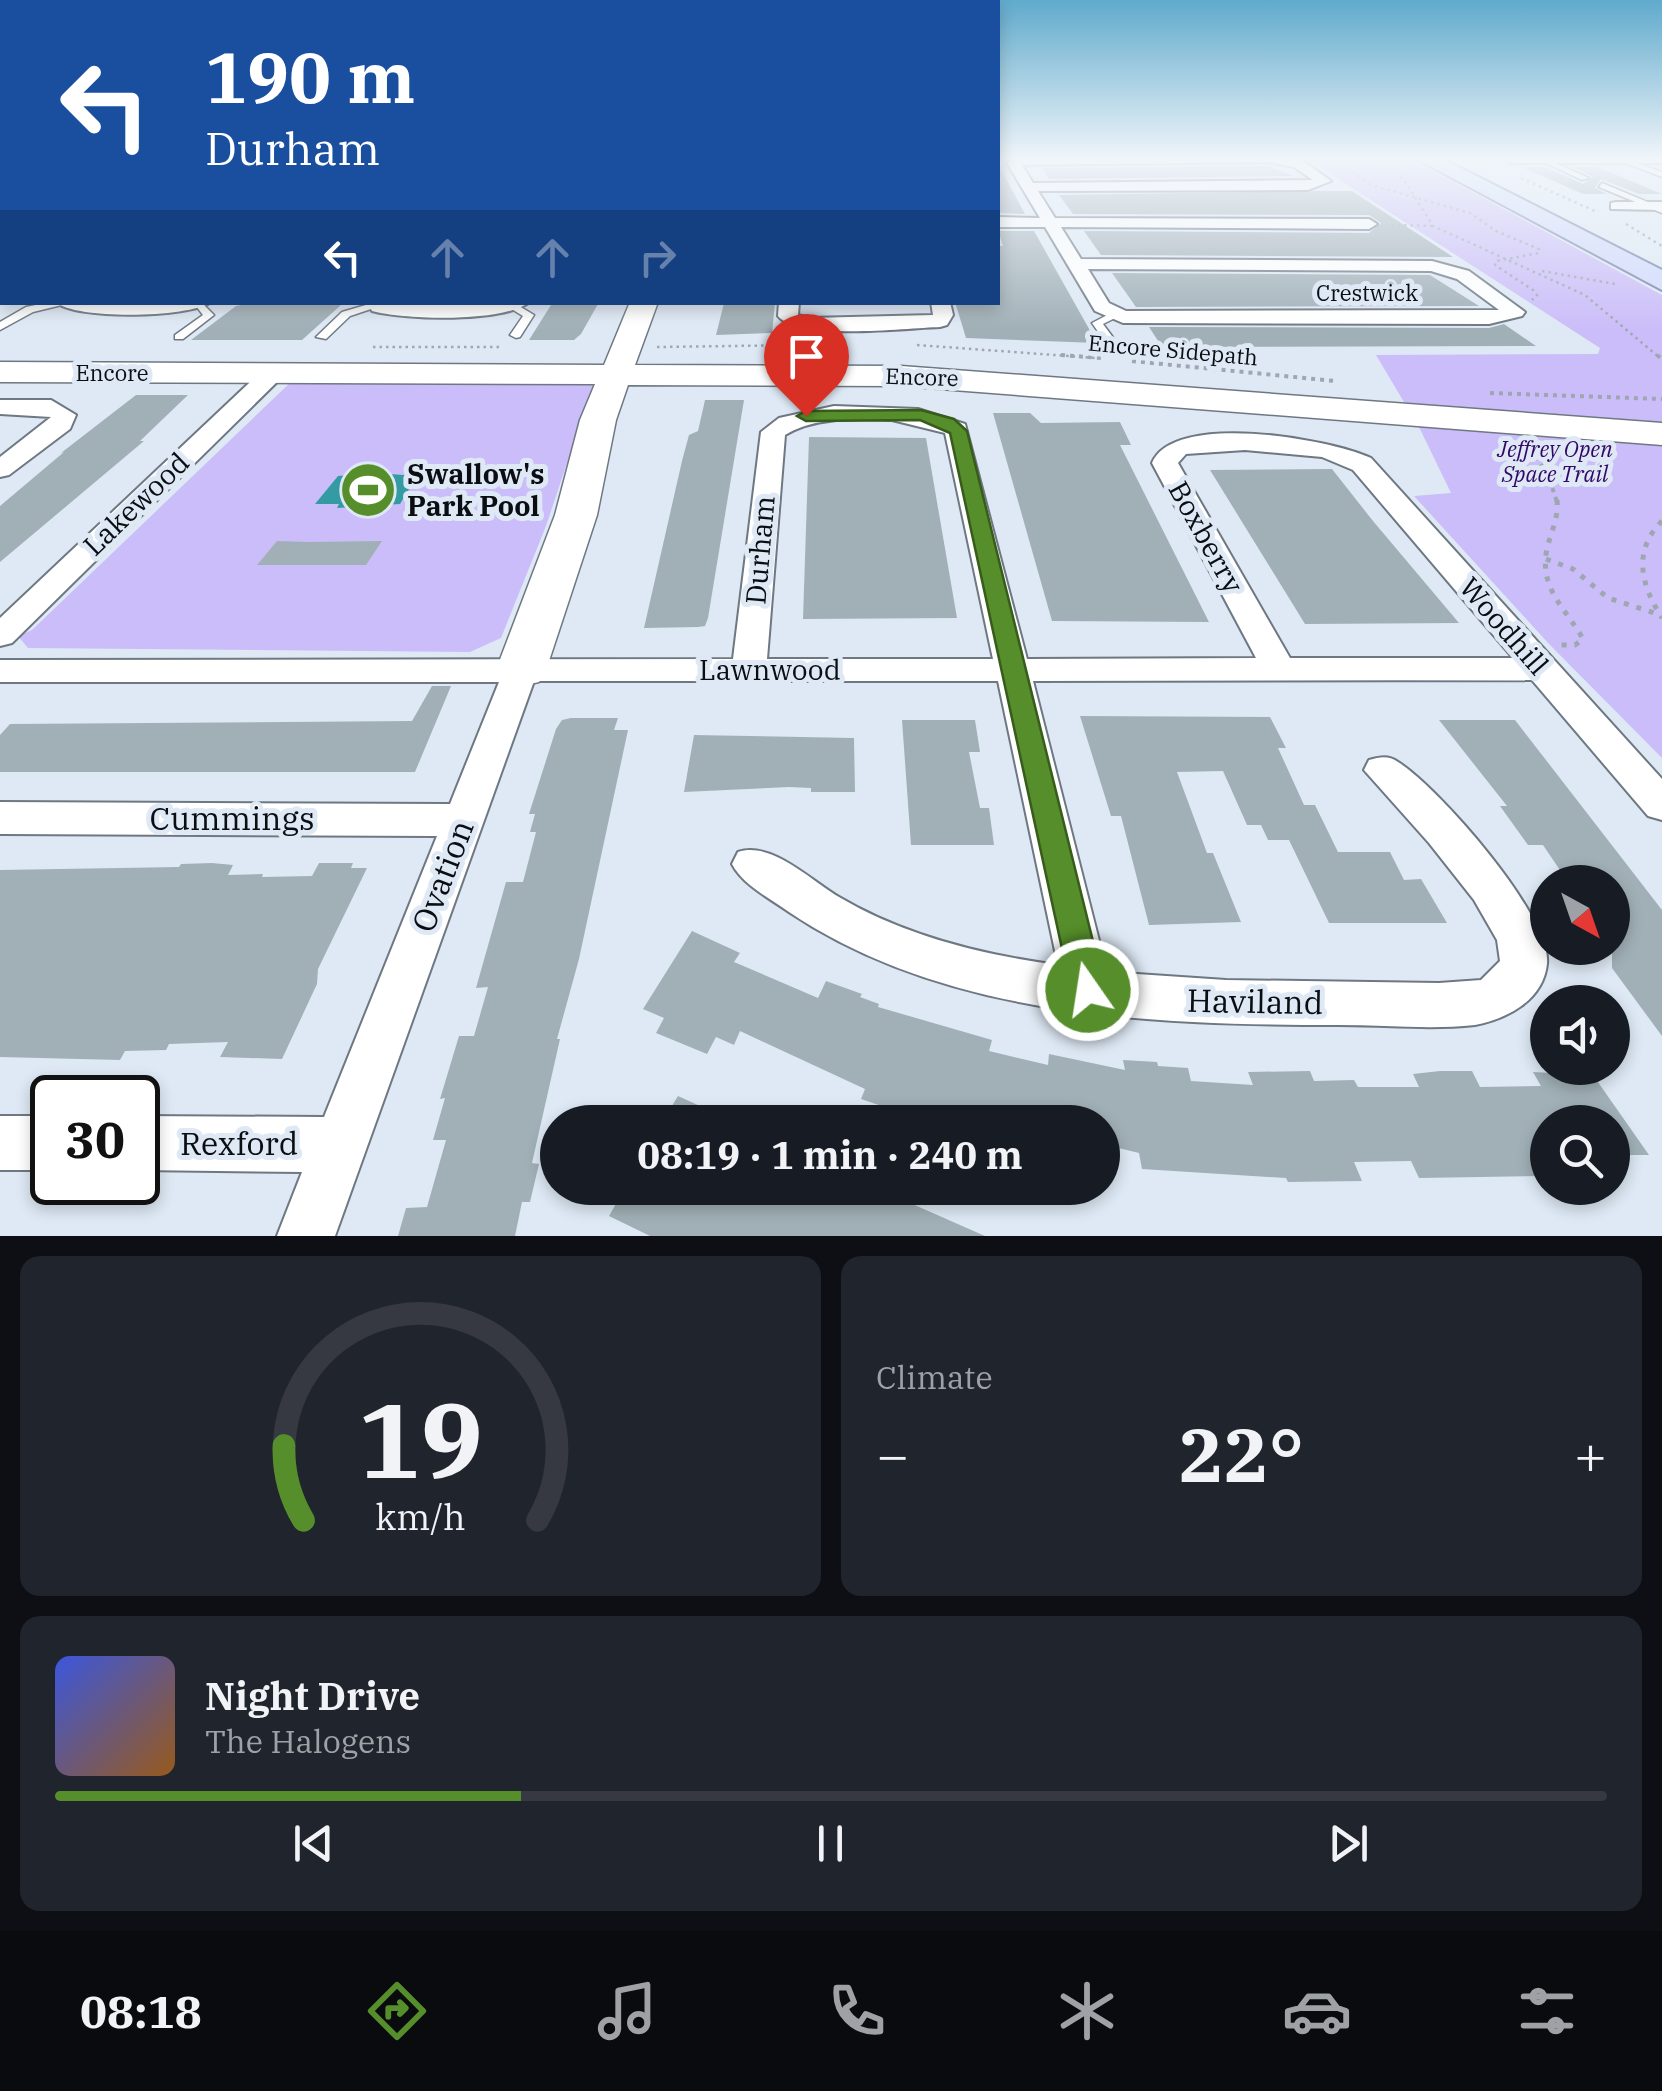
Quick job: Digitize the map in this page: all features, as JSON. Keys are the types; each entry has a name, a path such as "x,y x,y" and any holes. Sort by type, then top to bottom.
{"main road":[{"path":"1533,215 1662,282"},
{"path":"1570,215 1662,259"}],"street":[{"path":"1046,215 1102,308 1119,316"},
{"path":"1000,222 1369,224"},
{"name":"Crestwick","path":"1078,264 1432,266 1456,271 1504,301 1514,312 1501,318 1119,316"},
{"path":"69,305 165,305"},
{"path":"380,305 392,310 512,306"},
{"name":"Ovation","path":"644,305 644,362"},
{"name":"Ovation","path":"306,1236 576,515 617,446 644,362 672,305"},
{"path":"789,305 788,316 793,321 879,324 940,321 941,305"},
{"name":"Encore","path":"0,358 644,362 990,380 1582,431 1662,434"},
{"name":"Encore","path":"0,372 273,373 821,358 1026,366 1477,406 1662,414"},
{"name":"Lakewood","path":"0,636 273,373"},
{"path":"0,407 51,407 64,414 60,424 0,469"},
{"name":"Durham","path":"749,670 772,432 791,419 820,414 912,414 948,423 960,434 1015,670"},
{"name":"Boxberry","path":"1279,669 1166,460 1178,448 1198,445 1310,445 1342,452"},
{"name":"Woodhill","path":"1342,452 1367,467 1545,658 1662,805"},
{"name":"Lawnwood","path":"0,671 1279,669 1545,658"},
{"path":"1015,670 1088,990"},
{"name":"Haviland","path":"753,864 841,921 895,945 992,973 1088,990 1239,1004 1482,1002 1511,987 1524,961 1512,927 1444,827 1382,770"},
{"name":"Cummings","path":"5,816 464,820"},
{"path":"0,1142 30,1143"},
{"name":"Rexford","path":"160,1144 341,1145"}],"lane":[{"path":"0,327 30,310 55,305"},
{"path":"179,337 209,315 196,305"},
{"path":"322,337 346,314 374,305"},
{"path":"512,306 529,315 516,336"},
{"path":"1112,355 1097,323 1119,316"}],"path":[{"path":"1424,215 1434,226"},
{"path":"1472,215 1496,231 1539,249 1539,253 1530,256 1496,260 1495,265 1538,295 1528,300 1504,301"},
{"path":"1369,224 1434,226 1536,271 1599,304 1662,360"},
{"path":"1625,224 1662,246"},
{"path":"1536,271 1579,275 1626,288"},
{"path":"644,362 808,345"},
{"name":"Encore Sidepath","path":"917,345 1112,355"},
{"name":"Encore Sidepath","path":"1127,361 1340,382"},
{"path":"1488,393 1662,399"},
{"path":"1526,442 1554,482 1560,500 1546,559 1548,586 1584,639 1545,658"},
{"path":"1660,616 1640,569 1648,532 1662,521"},
{"path":"1546,559 1573,568 1608,598 1660,616"}],"green space":[{"name":"Jeffrey Open Space Trail","path":"1393,215 1514,215 1662,295 1662,758 1550,645 1414,496 1451,493 1420,429 1376,355 1598,354 1600,348"},
{"path":"581,377 593,385 546,526 501,638 470,652 28,648 18,636 32,630 293,380"}],"water":[{"name":"Swallow's Park Pool","path":"338,476 417,476 400,504 337,508 339,504 315,504"}],"building":[{"path":"1274,215 1388,215 1453,257 1101,255 1084,231 1369,233 1381,223 1369,215"},
{"path":"1000,231 1034,231 1097,343 966,338 956,305 1000,305"},
{"path":"1112,273 1430,275 1479,306 1136,307"},
{"path":"341,305 302,340 191,340 236,306"},
{"path":"551,305 597,305 574,340 529,340"},
{"path":"724,305 775,305 772,333 716,335"},
{"path":"1504,324 1536,346 1162,347 1149,327 1489,328"},
{"path":"136,395 188,395 140,441 144,441 0,562 0,506"},
{"path":"705,400 744,400 708,618 705,626 644,628 682,461 689,435 698,431"},
{"path":"993,413 1030,413 1041,423 1120,422 1131,445 1120,445 1209,622 1052,621"},
{"path":"809,437 926,438 957,618 803,619"},
{"path":"1332,469 1459,623 1305,624 1210,470"},
{"path":"277,541 382,541 366,565 257,565"},
{"path":"432,686 451,686 415,772 0,772 0,735 10,724 412,721"},
{"path":"1080,716 1270,717 1286,748 1278,748 1304,805 1315,805 1338,852 1390,852 1404,880 1421,879 1447,923 1329,923 1289,840 1268,840 1261,825 1247,825 1223,771 1177,772 1207,853 1213,853 1241,922 1149,925 1121,816 1111,816"},
{"path":"618,718 614,730 628,730 545,1105 540,1105 540,1128 532,1163 539,1164 530,1202 522,1202 515,1236 398,1236 406,1208 427,1207 446,1140 433,1140 445,1098 440,1099 459,1036 474,1036 488,987 476,988 506,882 523,882 536,832 530,832 535,814 529,814 562,720"},
{"path":"902,720 975,720 980,752 969,752 980,808 989,808 994,845 911,845"},
{"path":"1439,720 1515,720 1627,865 1557,865 1543,845 1528,845 1500,806 1507,806"},
{"path":"694,735 854,738 855,792 811,792 811,788 789,787 684,792"},
{"path":"319,863 353,863 351,868 367,868 318,969 317,984 282,1059 220,1057 228,1042 169,1044 166,1050 125,1051 120,1060 0,1057 0,870 233,865 228,875 263,874 262,877 312,876"},
{"path":"1630,869 1662,910 1662,1036 1630,992 1630,985 1624,985 1612,968 1630,965"},
{"path":"692,931 740,953 734,962 818,998 826,981 862,994 860,997 879,1004 878,1007 992,1040 989,1051 1048,1065 1049,1054 1125,1070 1123,1060 1157,1062 1158,1066 1188,1068 1191,1081 1253,1085 1248,1072 1310,1071 1314,1081 1354,1080 1358,1087 1419,1087 1413,1074 1472,1071 1480,1087 1600,1085 1614,1105 1530,1105 1530,1176 1419,1178 1411,1161 1354,1162 1362,1181 1288,1182 1286,1178 1142,1169 1139,1153 1120,1148 1120,1105 878,1105 861,1099 865,1089 740,1031 734,1045 716,1037 707,1054 656,1033 664,1018 643,1009"},
{"path":"678,1096 698,1105 672,1105"},
{"path":"1630,1128 1649,1155 1630,1155"},
{"path":"615,1205 915,1205 985,1236 650,1236 609,1216"}],"place":[{"name":"Swallow's Park Pool","path":"368,490"}],"route":[{"path":"806,416 921,415 948,423 958,431 1088,990"}]}
